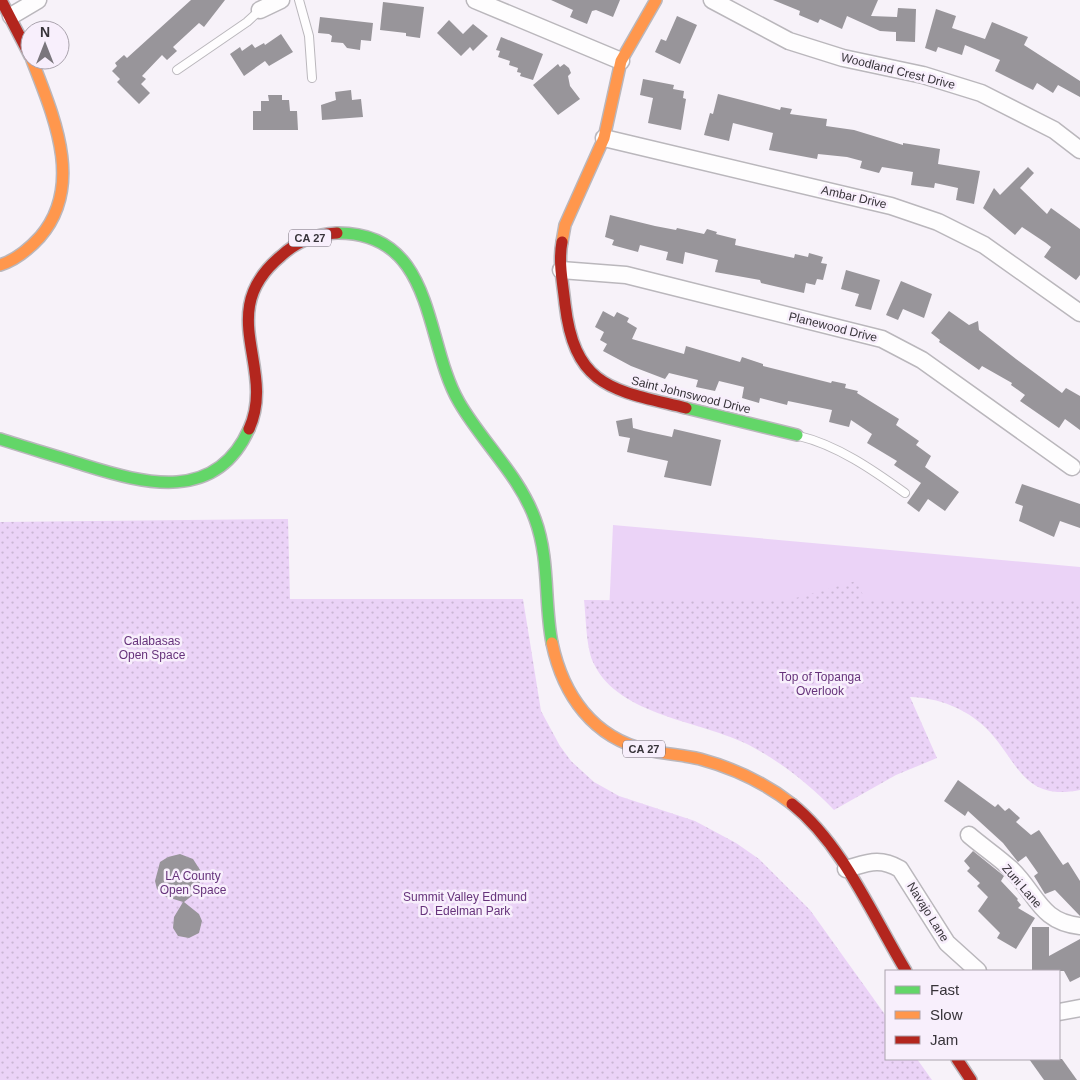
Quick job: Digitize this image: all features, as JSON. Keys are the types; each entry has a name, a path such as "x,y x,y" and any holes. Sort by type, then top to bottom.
{"main road":[{"path":"1,0 20,35"},
{"name":"Saint Johnswood Drive","path":"656,0 621,61 604,138 565,225 561,246 561,270 568,328 576,351 588,370 618,391 797,435"},
{"path":"0,266 15,260 46,231 62,200 64,176 60,146 35,70"},
{"name":"CA 27","path":"0,439 129,479 162,483 195,480 218,471 233,458 246,436 254,410 256,384 248,316 254,290 267,267 288,249 316,236 342,233 364,236 391,249 409,268 423,293 450,384 473,424 517,482 535,520 543,552 554,654 570,697 597,728 618,742 720,765 752,778 806,816 829,841 905,970"},
{"path":"958,1060 971,1080"}],"street":[{"path":"11,16 38,0"},
{"path":"260,10 281,0"},
{"path":"476,0 621,61"},
{"name":"Woodland Crest Drive","path":"712,0 788,41 859,62 923,75 982,93 1054,130 1080,150"},
{"name":"Ambar Drive","path":"604,138 891,206 938,222 984,246 1080,313"},
{"name":"Planewood Drive","path":"561,270 626,275 882,339 922,360 1072,467"},
{"name":"Zuni Lane","path":"969,835 1012,870 1039,906 1051,917 1066,925 1080,926"},
{"name":"Navajo Lane","path":"846,869 877,861 888,862 900,869 946,943 977,970"},
{"path":"1060,1012 1080,1008"}],"lane":[{"path":"299,0 309,36 312,78"},
{"path":"177,70 247,22 260,10"},
{"path":"797,435 826,445 876,472 905,493"}],"green space":[{"path":"288,519 290,599 523,599 541,711 560,746 571,761 594,782 619,796 695,821 736,843 759,859 810,910 885,1015 885,1060 918,1060 932,1080 0,1080 0,522"},
{"path":"613,525 1080,567 1080,671 608,635"},
{"name":"Top of Topanga Overlook","path":"856,581 866,601 1080,601 1080,790 1061,792 1045,790 1033,784 1023,776 997,740 978,721 951,705 931,699 910,697 937,758 896,775 834,810 794,774 749,745 663,715 622,695 606,681 591,658 584,600 785,601"}],"building":[{"path":"191,0 225,0 204,27 199,23 173,47 177,51 167,60 162,55 142,76 146,79 141,84 150,93 139,104 117,82 120,79 112,71 117,66 115,63 124,55 127,58"},
{"path":"551,0 620,0 613,17 596,10 592,11 587,24 570,17 573,10"},
{"path":"773,0 878,0 871,16 897,17 898,8 916,9 915,42 896,41 896,32 880,31 847,16 842,29 820,19 818,23 799,15 800,11"},
{"path":"383,2 424,7 420,38 406,36 406,33 380,30"},
{"path":"936,9 956,16 952,28 985,39 992,22 1028,37 1024,45 1080,81 1080,97 1058,85 1053,93 1037,83 1033,90 995,71 1000,60 965,45 962,55 938,47 936,52 925,48"},
{"path":"677,16 697,25 680,64 655,52 661,39 666,41"},
{"path":"320,17 373,23 371,41 361,40 360,50 347,48 343,43 331,42 332,36 318,33"},
{"path":"449,20 463,34 473,24 488,36 473,51 470,47 461,56 437,33"},
{"path":"281,34 293,52 269,66 265,61 244,76 230,54 240,47 242,51 252,44 255,48 264,43 265,45"},
{"path":"501,37 543,54 533,80 520,76 521,73 517,72 518,68 509,65 510,61 498,57 500,51 496,50"},
{"path":"558,64 560,67 564,64 569,68 571,73 568,76 570,86 580,99 558,115 533,85"},
{"path":"643,79 674,85 673,89 684,91 683,98 686,99 681,130 648,123 653,98 640,95"},
{"path":"351,90 352,100 361,99 363,117 322,120 321,105 336,100 335,92"},
{"path":"718,94 780,110 781,107 792,109 790,114 827,119 826,126 854,130 903,145 903,143 940,149 938,164 980,171 974,204 956,200 958,188 935,183 934,188 911,185 913,172 882,167 879,173 860,168 862,161 847,157 818,154 817,159 769,150 773,133 733,123 729,141 704,135 710,113 713,114"},
{"path":"268,95 282,95 282,100 289,100 290,111 297,111 298,130 253,130 253,111 261,111 261,101 269,101"},
{"path":"1028,167 1034,173 1020,188 1047,214 1051,208 1080,229 1080,275 1076,280 1044,257 1051,247 1046,243 1022,227 1015,235 983,208 994,188 1000,195"},
{"path":"610,215 676,230 677,228 704,234 707,229 717,232 716,234 736,239 735,245 794,258 795,254 808,257 809,253 823,257 821,263 827,264 823,280 817,279 815,285 806,283 804,293 761,283 760,280 715,272 718,260 685,252 683,264 666,260 668,252 640,245 638,252 612,245 614,240 605,237"},
{"path":"846,270 880,280 871,310 855,306 859,294 841,289"},
{"path":"901,281 932,294 924,318 903,309 898,320 886,315"},
{"path":"603,311 614,317 617,312 629,318 627,322 637,328 632,339 684,354 686,346 740,362 742,357 763,364 763,366 831,383 832,381 846,384 845,388 858,391 857,393 899,419 896,425 919,441 916,445 931,456 925,467 959,492 945,511 928,499 919,512 907,503 921,483 894,465 897,461 867,443 872,434 851,420 849,427 829,422 832,410 788,401 787,405 760,398 759,403 742,398 744,387 719,381 715,391 696,387 698,380 669,373 665,379 631,366 603,351 607,344 600,340 604,332 595,327"},
{"path":"949,311 969,325 978,321 979,330 1062,393 1066,388 1080,396 1080,430 1065,419 1059,428 1020,401 1025,395 1011,385 1012,383 982,366 979,370 939,342 940,340 931,333"},
{"path":"632,418 633,428 644,431 672,437 674,429 721,440 711,486 664,477 668,461 627,452 630,438 619,436 616,421"},
{"path":"1022,484 1080,504 1080,528 1060,521 1054,537 1019,521 1023,506 1015,503"},
{"path":"958,780 995,807 998,804 1005,811 1009,808 1020,818 1016,822 1031,835 1039,830 1063,865 1068,862 1080,881 1080,916 1055,890 1045,894 1034,876 1038,873 1026,856 1018,862 1003,843 968,811 965,816 944,801"},
{"path":"973,851 1004,876 1001,881 1018,899 1021,905 1018,908 1035,918 1016,949 997,938 1000,933 978,911 988,897 977,886 980,883 967,871 970,868 964,861"},
{"path":"180,854 193,859 202,873 198,891 184,902 199,914 202,921 199,933 189,938 178,936 173,928 174,917 183,902 164,896 157,889 155,881 160,862 168,857"},
{"path":"1032,927 1049,927 1049,956 1080,939 1080,977 1070,982 1064,971 1032,970"},
{"path":"1062,1059 1077,1080 1044,1080 1030,1060"}],"traffic: fast":[{"path":"337,233 369,238 393,251 410,270 422,295 448,377 459,402 520,488 535,519 543,549 552,643"},
{"path":"686,408 797,435"},
{"path":"0,439 131,478 177,482 198,478 218,469 235,453 249,429"}],"traffic: slow":[{"path":"562,242 565,225 604,138 621,61 656,0"},
{"path":"0,265 22,254 40,237 53,217 61,195 63,173 61,150 56,126 36,70"},
{"path":"552,643 557,662 573,697 583,712 611,736 647,750 700,759 724,767 760,783 792,804"}],"traffic: jam":[{"path":"1,0 20,37"},
{"path":"249,429 256,406 254,362 248,319 251,298 261,277 287,251 307,240 337,233"},
{"path":"562,242 560,257 561,273 570,332 578,354 589,370 602,381 619,390 686,408"},
{"path":"792,804 827,840 842,860 905,970"},
{"path":"958,1060 971,1080"}],"park label":[{"name":"Calabasas Open Space","path":"152,648"},
{"name":"LA County Open Space","path":"193,883"},
{"name":"Summit Valley Edmund D. Edelman Park","path":"465,904"}]}
